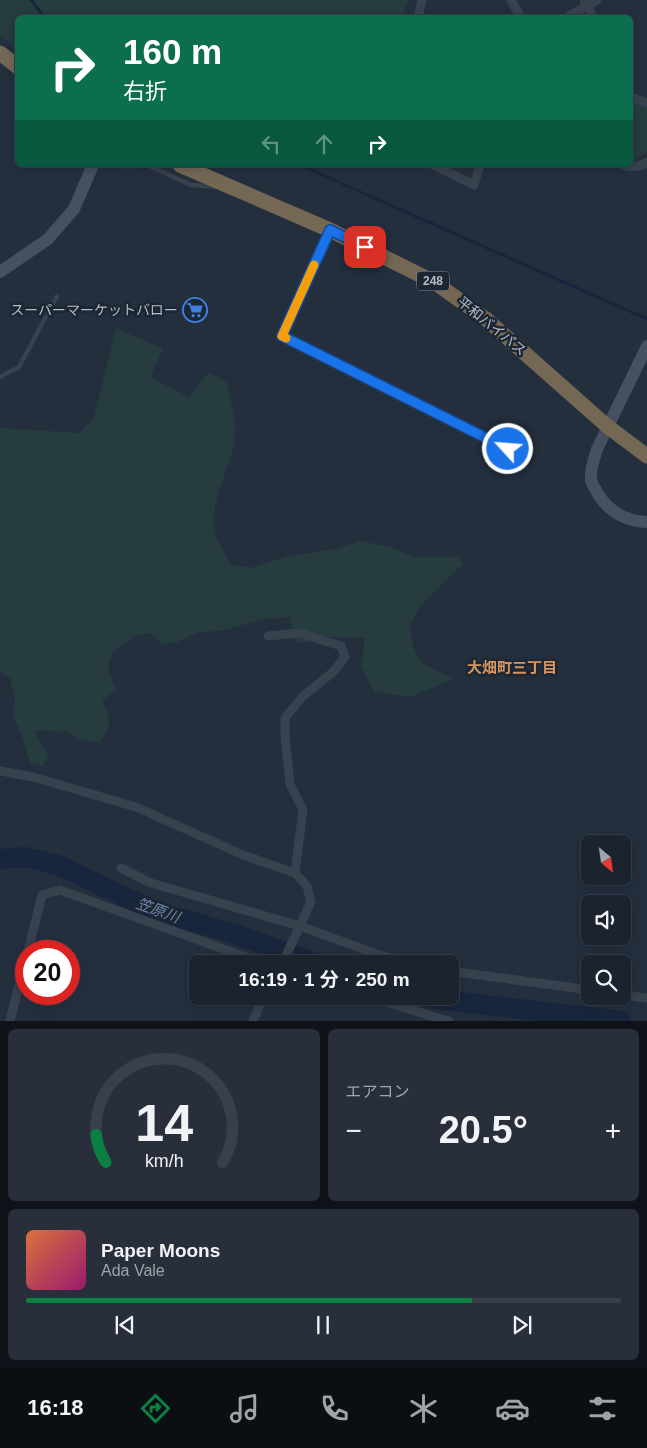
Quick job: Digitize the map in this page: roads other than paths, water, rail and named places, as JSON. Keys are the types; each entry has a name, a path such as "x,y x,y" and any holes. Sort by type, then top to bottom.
{"highway":[{"path":"0,53 15,65"},
{"name":"平和バイパス","path":"185,167 330,230 434,282 486,318 607,426 647,456"}],"street":[{"path":"419,15 422,0"},
{"path":"511,0 519,15"},
{"path":"570,15 586,3 597,0"},
{"path":"586,3 592,15"},
{"path":"633,97 647,103"},
{"path":"633,166 647,162"},
{"path":"0,272 48,239 74,209 92,167"},
{"path":"437,167 474,185 479,167"},
{"path":"647,346 596,449 591,482 604,504 626,518 647,522"},
{"path":"268,636 299,633 341,646 345,657 333,672 302,697 285,718 290,784 303,810 295,873"},
{"path":"0,771 33,777 136,807 243,855 295,873 307,886 311,902 286,955"},
{"path":"121,868 151,883 300,926 379,955"},
{"path":"31,940 42,895 60,890 240,955"},
{"path":"459,972 581,989"},
{"path":"631,996 647,998"},
{"path":"10,1020 15,1000"},
{"path":"253,1020 260,1005"},
{"path":"393,1005 449,1020"}],"lane":[{"path":"151,167 191,185 236,189"},
{"path":"330,230 282,336 508,449"},
{"path":"0,377 19,367 57,296"}],"waterway":[{"path":"31,0 43,15"},
{"path":"305,167 647,319"},
{"name":"笠原川","path":"0,859 25,857 58,865 155,911 235,934 293,955"},
{"name":"笠原川","path":"459,1002 621,1021"}],"place":[{"name":"スーパーマーケットバロー","path":"195,310"}],"district":[{"name":"大畑町三丁目","path":"512,667"}]}
